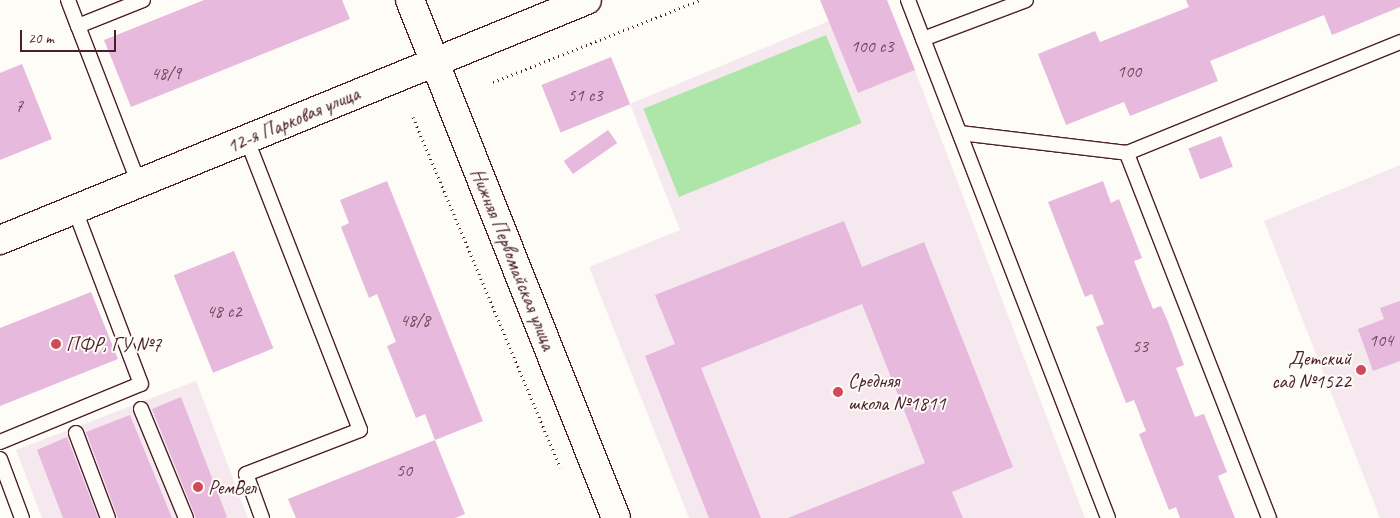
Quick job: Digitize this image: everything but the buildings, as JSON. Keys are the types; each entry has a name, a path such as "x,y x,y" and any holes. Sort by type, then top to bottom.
{"street":[{"name":"Нижняя Первомайская улица","path":"410,0 616,518"},
{"name":"12-я Парковая улица","path":"0,240 247,140 434,60 587,0"}],"lane":[{"path":"68,0 139,184"},
{"path":"78,26 143,0"},
{"path":"908,0 1108,518"},
{"path":"923,39 998,5 1026,0"},
{"path":"960,133 1128,154 1400,42"},
{"path":"247,140 360,430 246,474 262,518"},
{"path":"1128,154 1269,518"},
{"path":"0,442 141,384 75,210"},
{"path":"141,409 186,518"},
{"path":"76,433 108,518"},
{"path":"0,458 22,518"}],"path":[{"path":"493,82 700,0"},
{"path":"413,117 562,472"}],"shaded area":[{"name":"Средняя школа №1811","path":"829,21 858,93 915,70 1085,518 689,518 589,267 680,230 630,104"},
{"name":"Детский сад №1522","path":"1400,165 1400,518 1380,518 1264,221"},
{"path":"196,381 248,518 42,518 16,450"}],"green space":[{"path":"826,35 862,123 679,197 643,109"}],"place":[{"name":"ПФР, ГУ №7","path":"56,344"},
{"name":"Детский сад №1522","path":"1361,370"},
{"name":"Средняя школа №1811","path":"838,392"},
{"name":"РемВел","path":"198,487"}]}
